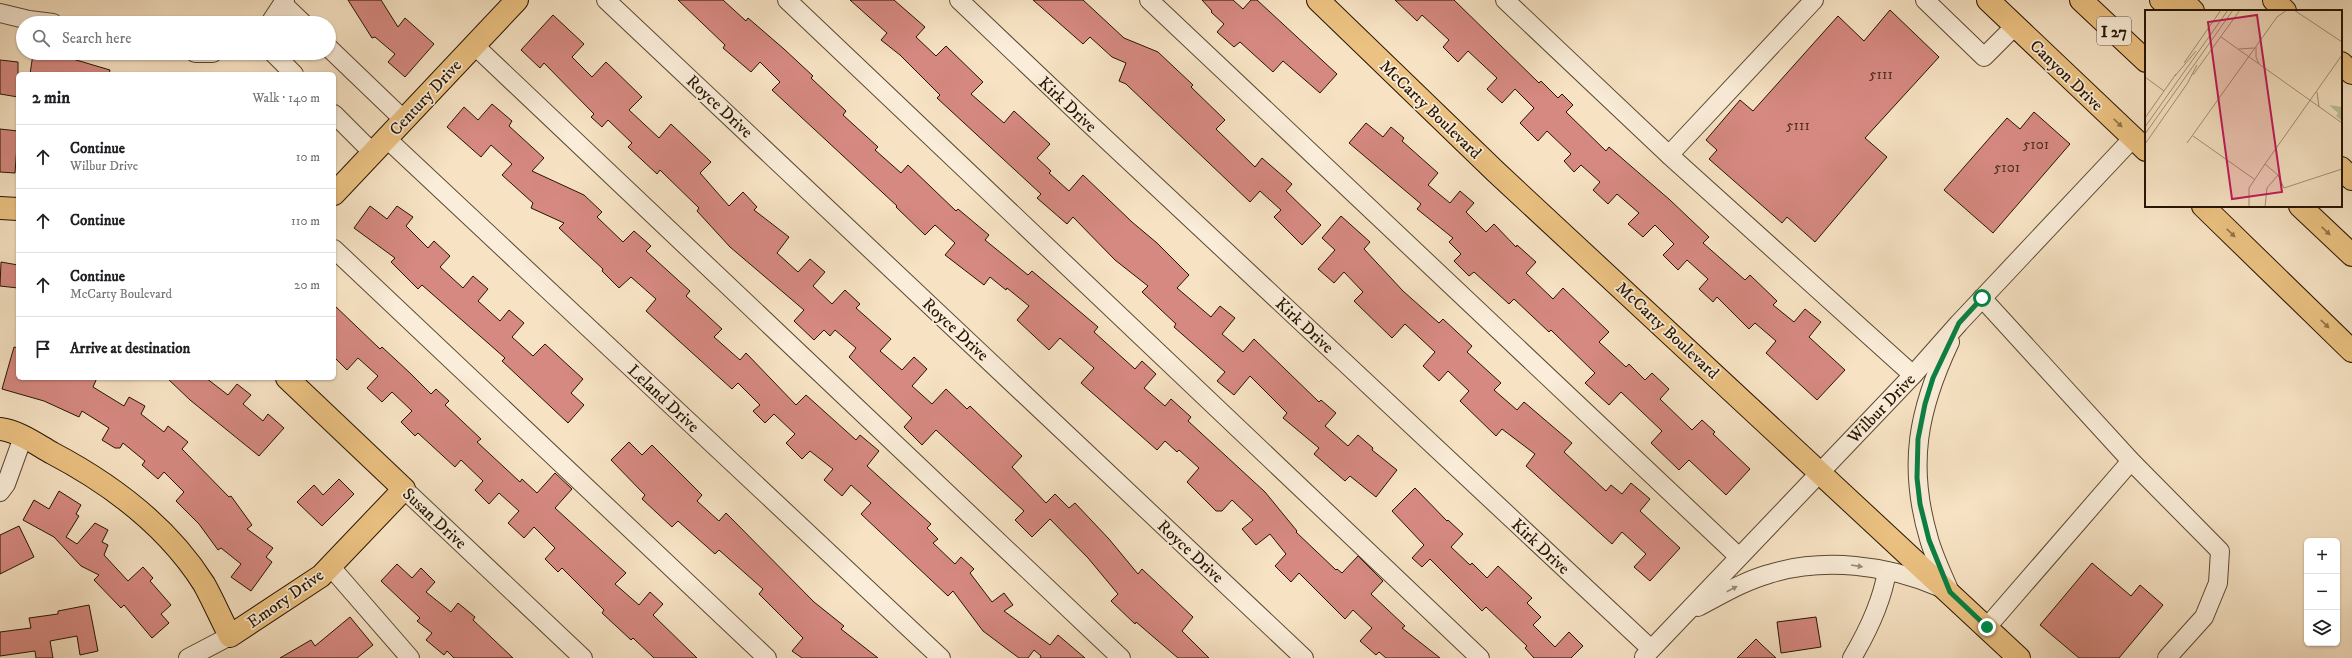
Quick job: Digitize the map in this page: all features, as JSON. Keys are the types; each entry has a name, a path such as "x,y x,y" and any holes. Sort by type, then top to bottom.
{"main road":[{"name":"Century Drive","path":"336,192 517,0"},
{"name":"McCarty Boulevard","path":"1318,0 1496,172 1821,472 2019,658"},
{"name":"Canyon Drive","path":"1988,0 2140,144"},
{"name":"I 27","path":"2081,0 2145,60"},
{"path":"2161,0 2172,10"},
{"path":"2182,0 2192,10"},
{"path":"2274,0 2285,10"},
{"path":"2342,64 2352,74"},
{"path":"2342,169 2352,179"},
{"path":"2204,207 2352,351"},
{"path":"2301,207 2352,255"},
{"path":"0,208 16,209"},
{"name":"Susan Drive","path":"289,380 404,489"},
{"path":"0,429 23,437 80,468 127,500 173,543 203,584 230,636"},
{"name":"Emory Drive","path":"230,636 321,576 404,489"}],"street":[{"name":"Royce Drive","path":"606,0 1304,658"},
{"path":"787,0 1480,658"},
{"name":"Kirk Drive","path":"959,0 1647,653"},
{"path":"1149,0 1739,557"},
{"path":"1505,0 1669,155 1913,376"},
{"path":"1669,155 1814,0"},
{"path":"1925,0 1984,57 2015,26"},
{"path":"275,16 284,2 297,16"},
{"path":"0,13 16,17"},
{"path":"474,45 1121,658"},
{"path":"336,55 404,120"},
{"path":"280,60 292,72"},
{"name":"Leland Drive","path":"336,115 379,146 942,658"},
{"name":"Wilbur Drive","path":"1647,653 1913,376 1982,298 2140,144"},
{"path":"336,251 767,658"},
{"path":"1982,298 2131,461 2220,551 2218,583 2204,617 2167,658"},
{"path":"1950,592 1929,540 1920,504 1917,478 1918,439 1925,404 1933,378 1959,323"},
{"path":"0,492 6,484 23,437"},
{"path":"1987,627 2131,461"},
{"name":"Susan Drive","path":"404,489 583,658"},
{"path":"1685,614 1742,584 1770,573 1808,566 1846,565 1887,571 1916,578 1950,592"},
{"path":"330,566 410,658"},
{"path":"1852,658 1863,639 1882,593 1887,571"},
{"name":"Emory Drive","path":"188,658 230,636"}],"building":[{"path":"348,0 381,0 398,27 405,18 434,44 405,77 388,62 395,54 375,37 372,38"},
{"path":"678,0 723,0 746,21 748,18 784,49 813,76 811,78 846,111 843,115 878,147 875,150 901,173 908,165 956,211 958,209 989,235 985,240 1028,275 1032,271 1098,327 1094,332 1135,369 1142,361 1156,374 1144,388 1165,406 1171,399 1191,417 1188,421 1265,492 1297,531 1296,532 1336,570 1337,569 1342,573 1358,556 1383,581 1371,594 1405,626 1402,628 1440,658 1386,658 1379,652 1376,655 1360,641 1372,628 1353,610 1345,619 1299,573 1291,582 1275,566 1286,554 1270,534 1256,545 1242,529 1253,520 1232,500 1222,511 1216,511 1187,482 1199,468 1179,450 1177,452 1165,441 1157,450 1081,383 1094,368 1060,338 1049,350 1017,320 1029,306 1007,288 1006,290 990,277 984,285 945,255 955,243 935,225 925,235 896,207 897,206 772,90 780,82 760,62 751,72 723,48 725,45"},
{"path":"850,0 894,0 925,27 916,37 936,56 946,46 983,82 971,94 1004,123 1014,111 1050,144 1037,158 1051,171 1049,173 1069,191 1083,175 1132,222 1157,243 1189,275 1177,288 1211,317 1220,306 1235,318 1222,334 1243,352 1254,339 1319,402 1321,400 1336,413 1325,426 1348,446 1358,435 1373,448 1372,450 1397,470 1376,497 1350,476 1345,481 1314,454 1319,448 1283,418 1287,413 1250,376 1234,395 1217,381 1225,372 1174,327 1176,324 1142,292 1148,286 1115,260 1073,217 1067,224 1037,198 1041,194 937,98 940,95 900,55 881,40 887,33"},
{"path":"1033,0 1083,0 1124,38 1158,52 1193,85 1191,87 1225,120 1216,129 1255,167 1262,158 1292,184 1286,191 1321,225 1302,245 1274,217 1281,210 1260,191 1250,202 1126,84 1119,81 1126,63 1112,57 1090,37 1083,44"},
{"path":"1202,0 1233,0 1243,9 1251,0 1257,0 1337,74 1320,93 1283,61 1273,72 1240,42 1234,47 1217,32 1224,24 1211,12 1212,11"},
{"path":"1395,0 1454,0 1539,83 1541,81 1558,98 1562,94 1573,105 1566,112 1606,151 1609,147 1670,200 1709,237 1703,243 1745,280 1750,275 1777,301 1773,305 1794,322 1805,309 1821,322 1809,337 1845,370 1817,400 1766,353 1776,341 1755,323 1749,329 1717,297 1713,302 1699,289 1708,279 1687,260 1678,270 1663,255 1674,244 1655,225 1643,237 1628,224 1639,213 1617,194 1608,204 1593,190 1600,182 1581,165 1574,172 1564,161 1571,154 1547,131 1538,141 1520,123 1534,108 1515,89 1502,103 1487,89 1497,78 1468,51 1458,62 1443,47 1449,40 1422,15 1417,21"},
{"path":"1890,10 1939,57 1865,138 1887,157 1815,242 1787,217 1782,223 1709,159 1717,150 1706,140 1740,100 1753,111 1838,16 1864,41"},
{"path":"553,15 584,44 572,57 592,77 606,62 642,97 629,110 659,138 671,124 711,162 700,173 729,206 743,192 757,207 754,210 789,237 777,253 798,272 810,259 825,272 813,286 832,304 845,290 860,304 856,308 891,339 880,351 902,370 914,357 927,369 912,386 932,404 946,389 967,409 970,406 1022,456 1012,467 1046,503 1055,494 1069,508 1075,503 1109,539 1138,574 1142,569 1193,617 1182,631 1209,658 1178,658 1136,622 1135,624 1111,601 1118,594 1088,558 1050,519 1032,537 1015,520 1024,511 936,430 922,445 904,427 912,418 849,357 856,348 835,330 830,336 824,330 814,340 794,321 804,310 730,247 697,211 699,208 660,170 657,174 628,147 632,143 608,120 602,127 591,117 594,114 544,63 540,68 521,50"},
{"path":"0,60 18,62 18,72 16,72 16,97 0,94"},
{"path":"32,60 76,60 110,70 110,72 30,72"},
{"path":"492,104 512,121 509,126 544,158 532,171 584,195 602,212 597,217 623,242 634,231 651,246 646,251 690,291 686,296 722,329 714,337 740,360 746,353 796,405 806,395 856,440 860,435 879,451 867,466 931,524 927,528 938,539 933,543 955,564 961,557 974,569 970,573 992,602 1004,593 1013,605 1004,611 1050,645 1058,635 1085,658 1040,658 1041,656 1034,650 1028,658 1019,658 983,631 953,591 948,596 861,514 871,503 851,485 842,496 824,480 833,469 810,451 802,459 786,443 795,434 774,414 765,423 753,411 760,405 738,383 732,389 646,311 656,299 631,277 619,288 602,271 603,269 559,228 564,223 531,208 533,203 502,175 512,164 491,145 481,157 447,127 464,107 478,120"},
{"path":"2034,112 2070,144 1993,233 1944,190 2007,118 2020,129"},
{"path":"1366,123 1383,137 1391,127 1404,138 1402,141 1438,173 1428,185 1450,203 1460,191 1474,203 1466,212 1486,232 1494,224 1516,247 1517,245 1536,262 1526,273 1553,299 1563,288 1609,332 1599,342 1626,367 1629,364 1645,380 1652,373 1669,389 1660,399 1692,430 1702,420 1715,432 1713,434 1750,469 1726,495 1689,460 1679,470 1651,443 1662,431 1621,392 1609,405 1585,383 1595,373 1551,330 1549,332 1514,299 1509,304 1474,272 1469,276 1454,261 1461,254 1449,242 1453,238 1417,209 1421,204 1349,143"},
{"path":"0,129 16,131 15,173 0,172"},
{"path":"370,206 387,219 397,206 413,217 406,226 428,248 434,241 450,256 440,267 463,288 473,276 488,289 478,301 500,321 509,310 524,323 512,337 533,356 545,344 583,379 571,393 584,405 568,423 502,361 505,358 422,285 418,289 391,262 395,258 354,228"},
{"path":"1341,216 1370,242 1364,249 1403,291 1439,323 1443,319 1472,346 1467,352 1501,383 1494,390 1517,410 1524,402 1572,443 1564,452 1606,491 1611,485 1622,494 1631,483 1650,499 1640,511 1680,548 1650,581 1634,567 1646,554 1622,532 1612,544 1526,466 1535,454 1502,429 1496,436 1460,401 1469,391 1448,371 1439,381 1423,366 1435,352 1405,324 1392,338 1354,301 1363,292 1344,272 1334,283 1318,269 1335,250 1322,238"},
{"path":"1,262 16,265 16,288 0,286"},
{"path":"336,307 380,349 382,347 431,394 436,389 449,401 445,405 481,439 477,442 520,482 522,479 537,493 555,473 572,489 555,508 626,573 615,584 639,605 650,592 663,604 653,615 697,658 654,658 633,638 631,640 602,613 604,610 562,568 558,572 545,559 555,548 534,527 524,538 508,523 519,511 499,493 489,504 475,490 483,481 461,460 455,467 418,433 415,436 401,422 412,411 392,392 382,402 367,388 378,376 358,358 347,370 336,359"},
{"path":"14,347 16,348 16,380 96,380 93,387 124,406 129,397 145,406 141,414 164,432 168,426 188,442 182,449 229,497 231,496 252,525 247,529 273,548 266,557 272,562 251,591 231,577 241,564 221,548 218,550 199,524 176,501 184,492 164,472 158,479 142,465 145,461 123,443 120,448 115,448 102,440 109,428 82,411 79,417 44,401 2,389"},
{"path":"169,380 209,380 228,395 237,384 251,395 243,404 263,421 268,414 284,428 259,456 190,400"},
{"path":"629,442 642,455 652,445 702,495 697,501 719,521 726,513 814,602 844,626 841,629 878,658 802,658 792,651 803,638 759,594 763,589 719,550 715,554 678,521 672,527 642,499 645,495 611,460"},
{"path":"339,479 354,494 322,526 297,502 314,485 323,495"},
{"path":"1415,488 1447,521 1448,520 1463,534 1451,547 1470,565 1472,563 1487,578 1498,566 1532,598 1527,603 1541,617 1533,625 1555,647 1569,632 1583,646 1571,658 1534,658 1525,648 1527,646 1486,607 1482,611 1430,559 1422,567 1412,558 1424,545 1392,511"},
{"path":"59,491 81,505 76,514 79,516 66,537 77,544 95,523 108,530 102,542 108,545 104,555 128,581 143,567 153,578 150,581 171,605 161,614 169,623 152,638 124,605 121,608 94,580 99,575 81,566 54,537 23,520 34,500 49,509"},
{"path":"19,526 34,557 0,574 0,535"},
{"path":"2092,563 2131,596 2140,585 2163,605 2119,658 2079,658 2040,625"},
{"path":"397,564 412,578 421,568 435,582 426,592 451,612 458,603 475,617 473,620 513,658 454,658 447,651 444,655 426,640 432,633 417,621 420,618 381,581"},
{"path":"89,605 98,651 80,655 77,636 50,641 53,658 36,658 35,651 0,656 0,632 31,628 29,618 58,614 58,611"},
{"path":"350,617 373,645 357,658 280,658 311,640 315,646"},
{"path":"1816,617 1821,647 1781,653 1777,622"},
{"path":"1756,639 1762,645 1776,658 1737,658"}],"route":[{"path":"1982,298 1959,323 1933,378 1925,404 1918,439 1917,478 1920,504 1929,540 1950,592 1987,627"}]}
